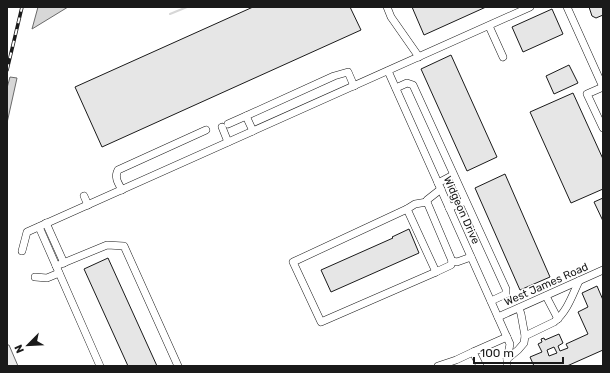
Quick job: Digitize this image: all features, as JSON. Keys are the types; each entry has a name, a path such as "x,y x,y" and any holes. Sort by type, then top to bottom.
{"street":[{"path":"387,7 391,17 419,57"},
{"path":"22,251 27,232 530,7"},
{"path":"567,7 603,87 587,94 603,128"},
{"path":"489,26 503,57"},
{"name":"Widgeon Drive","path":"388,71 510,344 507,362"},
{"path":"228,142 225,126 334,76 348,72 354,86"},
{"path":"396,88 407,83 413,85 506,289 506,294 491,301"},
{"path":"246,116 252,131"},
{"path":"122,190 117,180 116,174 118,170 206,130"},
{"path":"427,202 439,186 453,175"},
{"path":"84,196 88,205"},
{"path":"449,208 465,201"},
{"path":"427,202 452,261 452,265 321,322 293,262 415,204 427,202"},
{"path":"407,209 436,272"},
{"path":"46,224 64,263"},
{"path":"39,227 100,366"},
{"path":"35,277 47,278 64,263 107,245 124,246 178,366"},
{"path":"452,261 457,262 471,257"},
{"name":"West James Road","path":"498,317 603,270"},
{"path":"525,336 558,319 565,310 579,281"},
{"path":"546,296 558,319"},
{"path":"507,362 524,343 525,336 519,308"},
{"path":"438,366 456,360 507,337"},
{"path":"473,352 480,366"}],"shaded area":[{"path":"38,7 68,7 32,29"},
{"path":"10,77 17,78 7,123 7,88"},
{"path":"7,345 9,345 18,366 7,366"}],"building":[{"path":"253,7 350,7 361,30 102,147 75,87"},
{"path":"412,7 486,7 424,35"},
{"path":"589,7 603,7 603,15 596,18 592,16"},
{"path":"552,9 563,34 523,52 512,27"},
{"path":"451,55 497,157 467,171 421,69"},
{"path":"569,65 578,83 554,94 546,76"},
{"path":"573,93 603,159 603,189 571,203 530,112"},
{"path":"505,174 550,277 520,290 475,188"},
{"path":"603,198 603,221 594,202"},
{"path":"409,229 419,253 331,292 321,270 393,238 392,237"},
{"path":"108,258 157,366 128,366 84,269"},
{"path":"597,286 603,300 603,350 567,366 534,366 530,357 542,352 538,344 542,342 541,339 544,338 545,340 559,334 563,343 558,346 560,351 568,348 566,344 588,334 578,312 588,307 582,293","holes":["554,347 557,353 549,356 547,350"]}],"waterway":[{"path":"170,14 187,7"}],"railway":[{"path":"7,70 22,7"}]}
